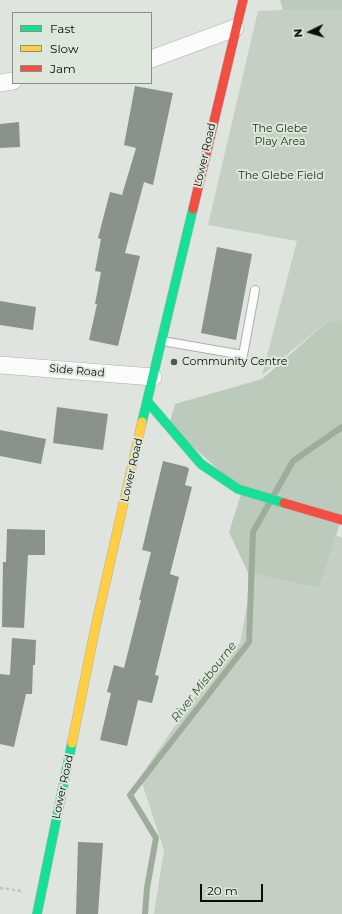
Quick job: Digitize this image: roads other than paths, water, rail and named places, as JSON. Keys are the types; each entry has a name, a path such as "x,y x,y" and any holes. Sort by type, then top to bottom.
{"street":[{"name":"Lower Road","path":"37,914 95,629 161,341 235,28 243,0"},
{"path":"152,59 235,28"},
{"path":"0,83 12,81"},
{"name":"Side Road","path":"0,365 153,377"},
{"path":"148,401 201,464 238,489 342,520"}],"lane":[{"path":"161,341 243,355 255,290"}],"waterway":[{"name":"River Misbourne","path":"145,914 147,888 156,838 130,795 249,642 253,532 293,461 342,427"}],"place":[{"name":"Community Centre","path":"174,362"}],"park label":[{"name":"The Glebe Play Area","path":"280,135"},
{"name":"The Glebe Field","path":"281,176"}]}
